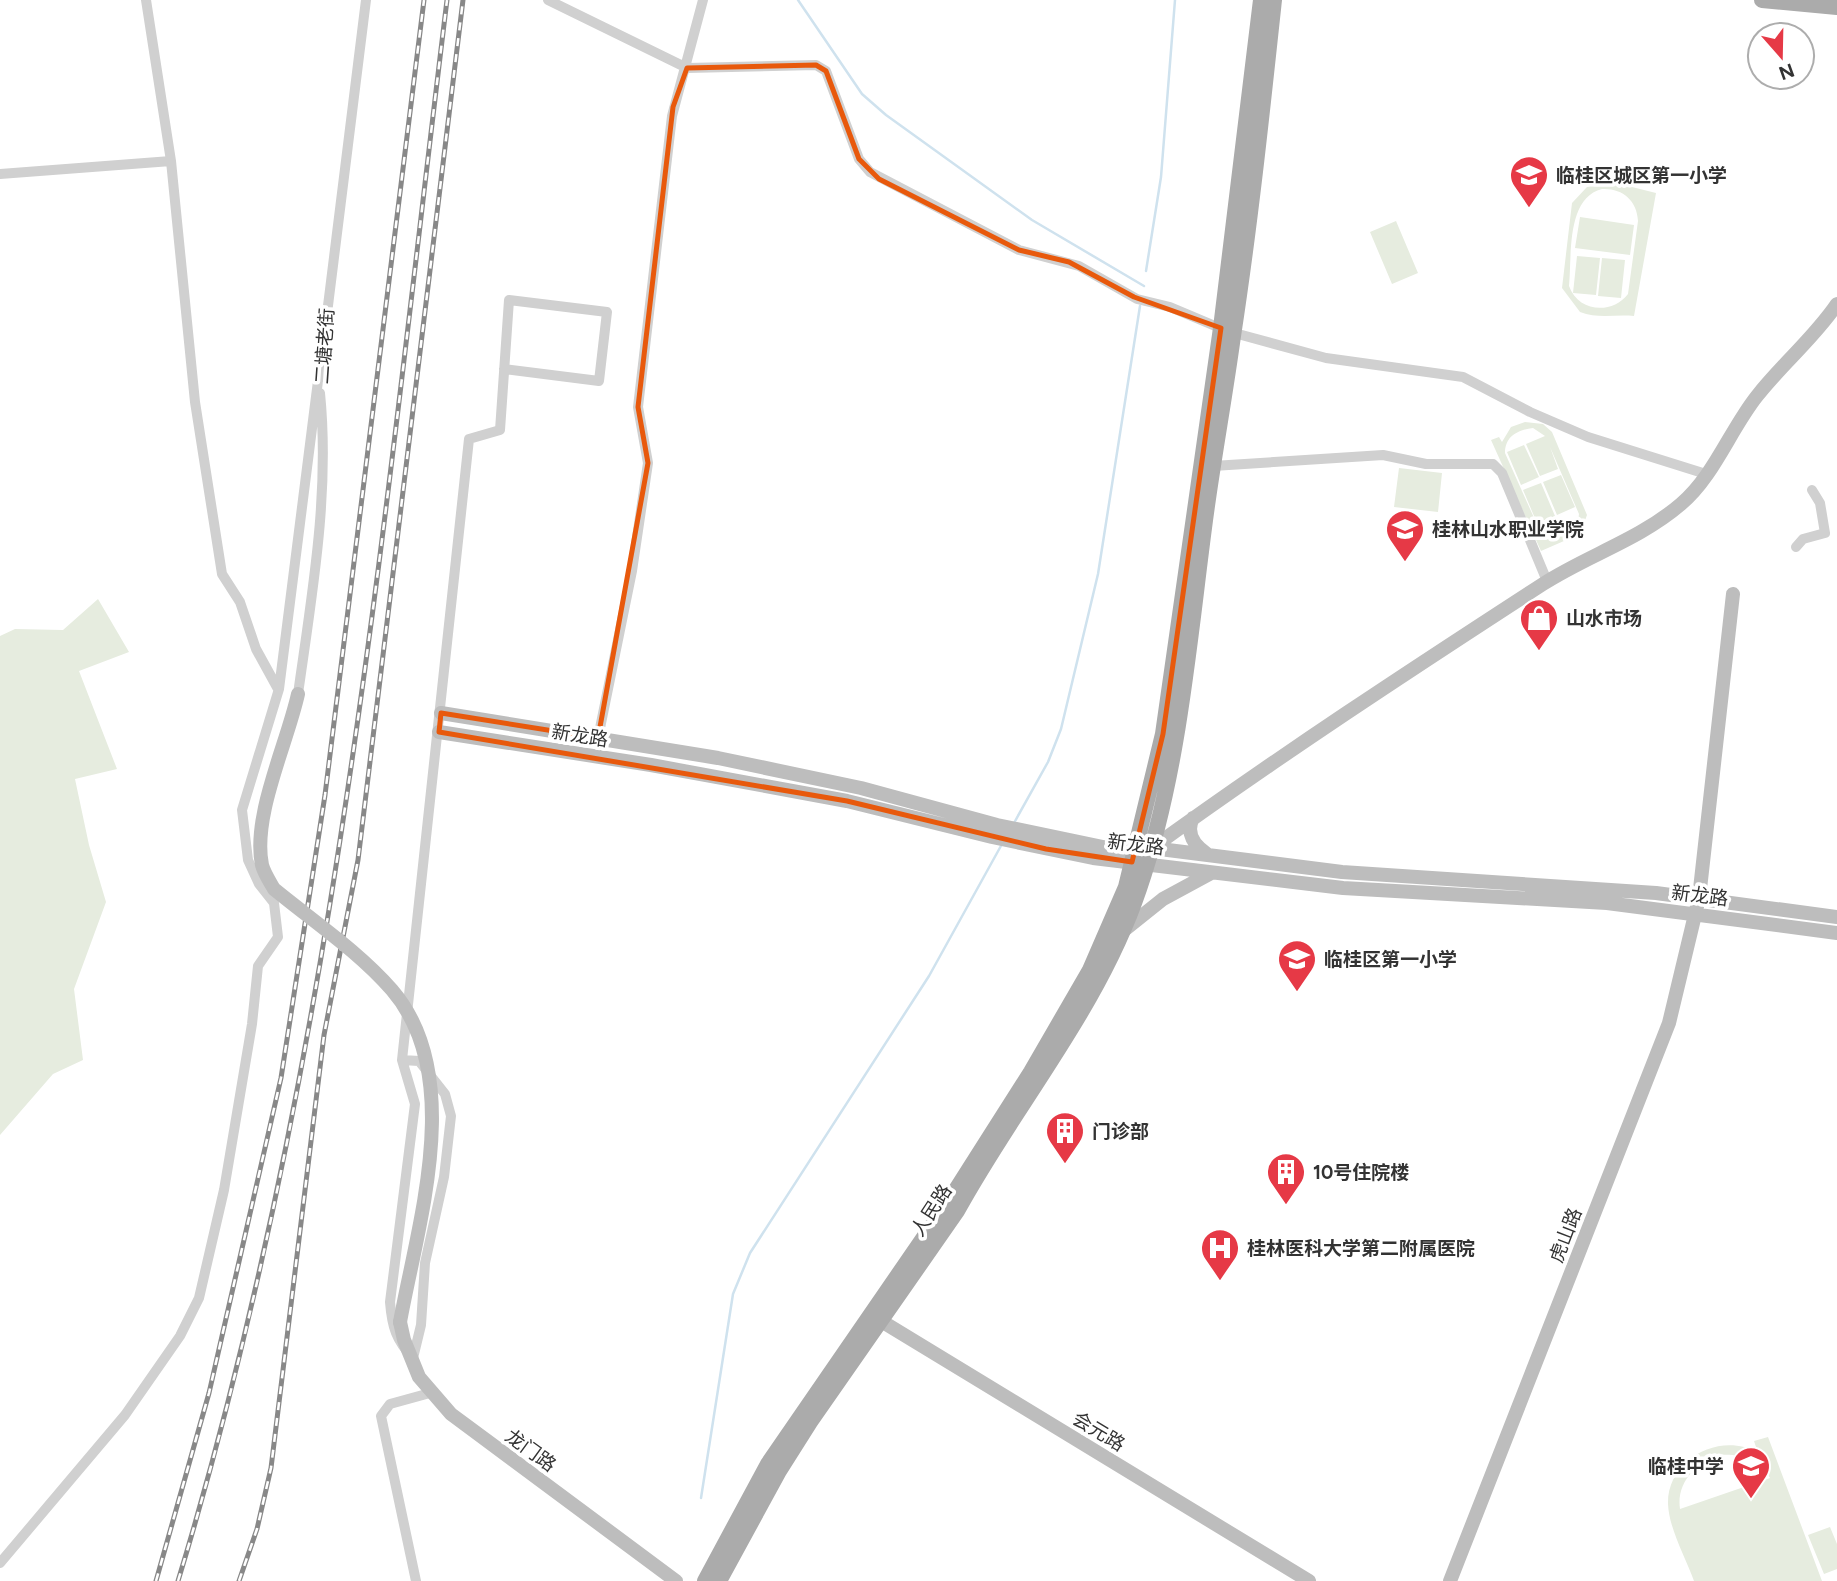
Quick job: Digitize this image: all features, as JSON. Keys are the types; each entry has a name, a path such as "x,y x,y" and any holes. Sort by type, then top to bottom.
{"main road":[{"path":"1141,856 1177,730 1213,466 1261,0"},
{"path":"1141,856 1164,729 1227,331 1274,0"},
{"path":"1762,0 1837,7"},
{"name":"人民路","path":"705,1581 768,1464 957,1211 976,1177 1042,1079 1101,976 1120,934 1141,856"},
{"name":"人民路","path":"719,1581 779,1471 1051,1040 1090,970 1141,856"}],"street":[{"path":"146,0 171,161 195,402 222,574 240,602 256,649 279,689"},
{"name":"二塘老街","path":"298,694 319,522 325,439 319,373 366,0"},
{"path":"548,0 687,68 816,65 826,71 859,159 879,179 1019,250 1074,264 1135,298 1180,311 1227,331 1341,361 1463,377 1531,412 1588,437 1706,474"},
{"path":"598,738 632,571 648,463 638,407 672,116 678,85 687,68 703,0"},
{"path":"0,174 171,161"},
{"path":"413,1358 397,1342 392,1326 390,1302 414,1125 415,1104 402,1060 469,439 500,430 504,369 509,300 607,312 599,381 504,369"},
{"path":"1141,856 1193,818 1547,581 1640,534 1683,502 1706,474 1756,397 1817,332 1837,304"},
{"path":"0,1563 125,1415 180,1336 199,1298 225,1190 252,1024 258,966 278,937 274,903 259,884 248,860 242,810 279,689 319,373"},
{"path":"1213,466 1383,455 1426,464 1493,464 1502,472 1547,581"},
{"path":"1796,547 1804,539 1825,533 1820,503 1812,491"},
{"name":"虎山路","path":"1450,1581 1662,1047 1699,898 1733,594"},
{"name":"龙门路","path":"298,694 289,733 262,815 263,867 274,889 393,991 415,1029 430,1084 433,1138 400,1322 404,1340 430,1393 471,1431 676,1581"},
{"name":"新龙路","path":"440,713 598,738 861,788 995,831"},
{"name":"新龙路","path":"439,732 651,765 847,801 1047,843 1103,847 1213,873 1343,888 1607,903 1837,933"},
{"path":"1193,818 1190,824 1191,836 1207,854"},
{"name":"新龙路","path":"1141,856 1207,854 1342,872 1699,898 1837,917"},
{"path":"1120,934 1163,899 1213,873"},
{"path":"402,1060 419,1061 445,1094 451,1116 444,1177 425,1263 421,1325 413,1358"},
{"name":"会元路","path":"876,1318 1309,1581"},
{"path":"416,1581 381,1416 390,1404 430,1393"}],"highlighted area":[{"path":"816,65 826,71 859,159 879,179 1019,250 1069,262 1134,297 1221,328 1163,734 1132,862 1046,849 847,801 439,732 441,713 598,738 648,463 638,407 673,107 687,68"}],"shaded area":[{"path":"1608,181 1656,193 1634,316 1600,316 1580,312 1562,288 1572,203 1587,187","holes":["1609,189 1622,193 1631,201 1638,221 1628,294 1613,305 1596,308 1580,301 1569,286 1571,244 1582,204 1590,194"]},
{"path":"1580,217 1634,225 1630,255 1575,248"},
{"path":"1396,221 1418,273 1392,284 1370,232"},
{"path":"1577,256 1600,258 1596,295 1573,293"},
{"path":"1602,258 1625,260 1621,298 1598,296"},
{"path":"1525,422 1543,424 1552,432 1587,515 1580,534 1541,551 1491,440 1499,437 1502,442 1511,427","holes":["1533,428 1545,436 1526,444 1540,476 1558,469 1550,447 1579,514 1574,527 1557,536 1539,529 1505,453 1507,442 1522,430"]},
{"path":"1524,445 1539,477 1521,485 1507,452"},
{"path":"1399,468 1442,473 1438,512 1394,507"},
{"path":"1561,475 1575,507 1557,515 1543,482"},
{"path":"1541,483 1555,516 1537,523 1523,490"},
{"path":"98,599 129,652 79,671 117,769 75,779 89,845 106,902 74,989 83,1060 53,1074 0,1135 0,636 15,629 63,630"},
{"path":"1768,1437 1822,1581 1694,1581 1669,1514 1670,1488 1676,1474 1686,1462 1713,1448 1728,1445 1758,1453 1754,1441","holes":["1727,1455 1742,1457 1755,1463 1770,1478 1680,1509 1681,1491 1696,1468 1711,1458"]},
{"path":"1830,1527 1837,1544 1837,1569 1824,1574 1808,1535"}],"waterway":[{"path":"798,0 862,94 886,115 1032,220 1144,286"},
{"path":"1146,271 1161,177 1175,0"},
{"path":"1014,823 1048,762 1061,729 1098,574 1140,306"},
{"path":"701,1498 733,1294 750,1253 929,976 1002,844"}],"railway":[{"path":"156,1581 209,1393 281,1078 325,795 424,0"},
{"path":"178,1581 232,1388 277,1192 315,995 347,797 374,598 447,0"},
{"path":"239,1581 257,1529 271,1468 324,1035 358,860 463,0"}],"place":[{"name":"临桂区城区第一小学","path":"1529,209"},
{"name":"桂林山水职业学院","path":"1405,563"},
{"name":"山水市场","path":"1539,652"},
{"name":"临桂区第一小学","path":"1297,993"},
{"name":"门诊部","path":"1065,1165"},
{"name":"10号住院楼","path":"1286,1206"},
{"name":"桂林医科大学第二附属医院","path":"1220,1282"},
{"name":"临桂中学","path":"1751,1500"}]}
